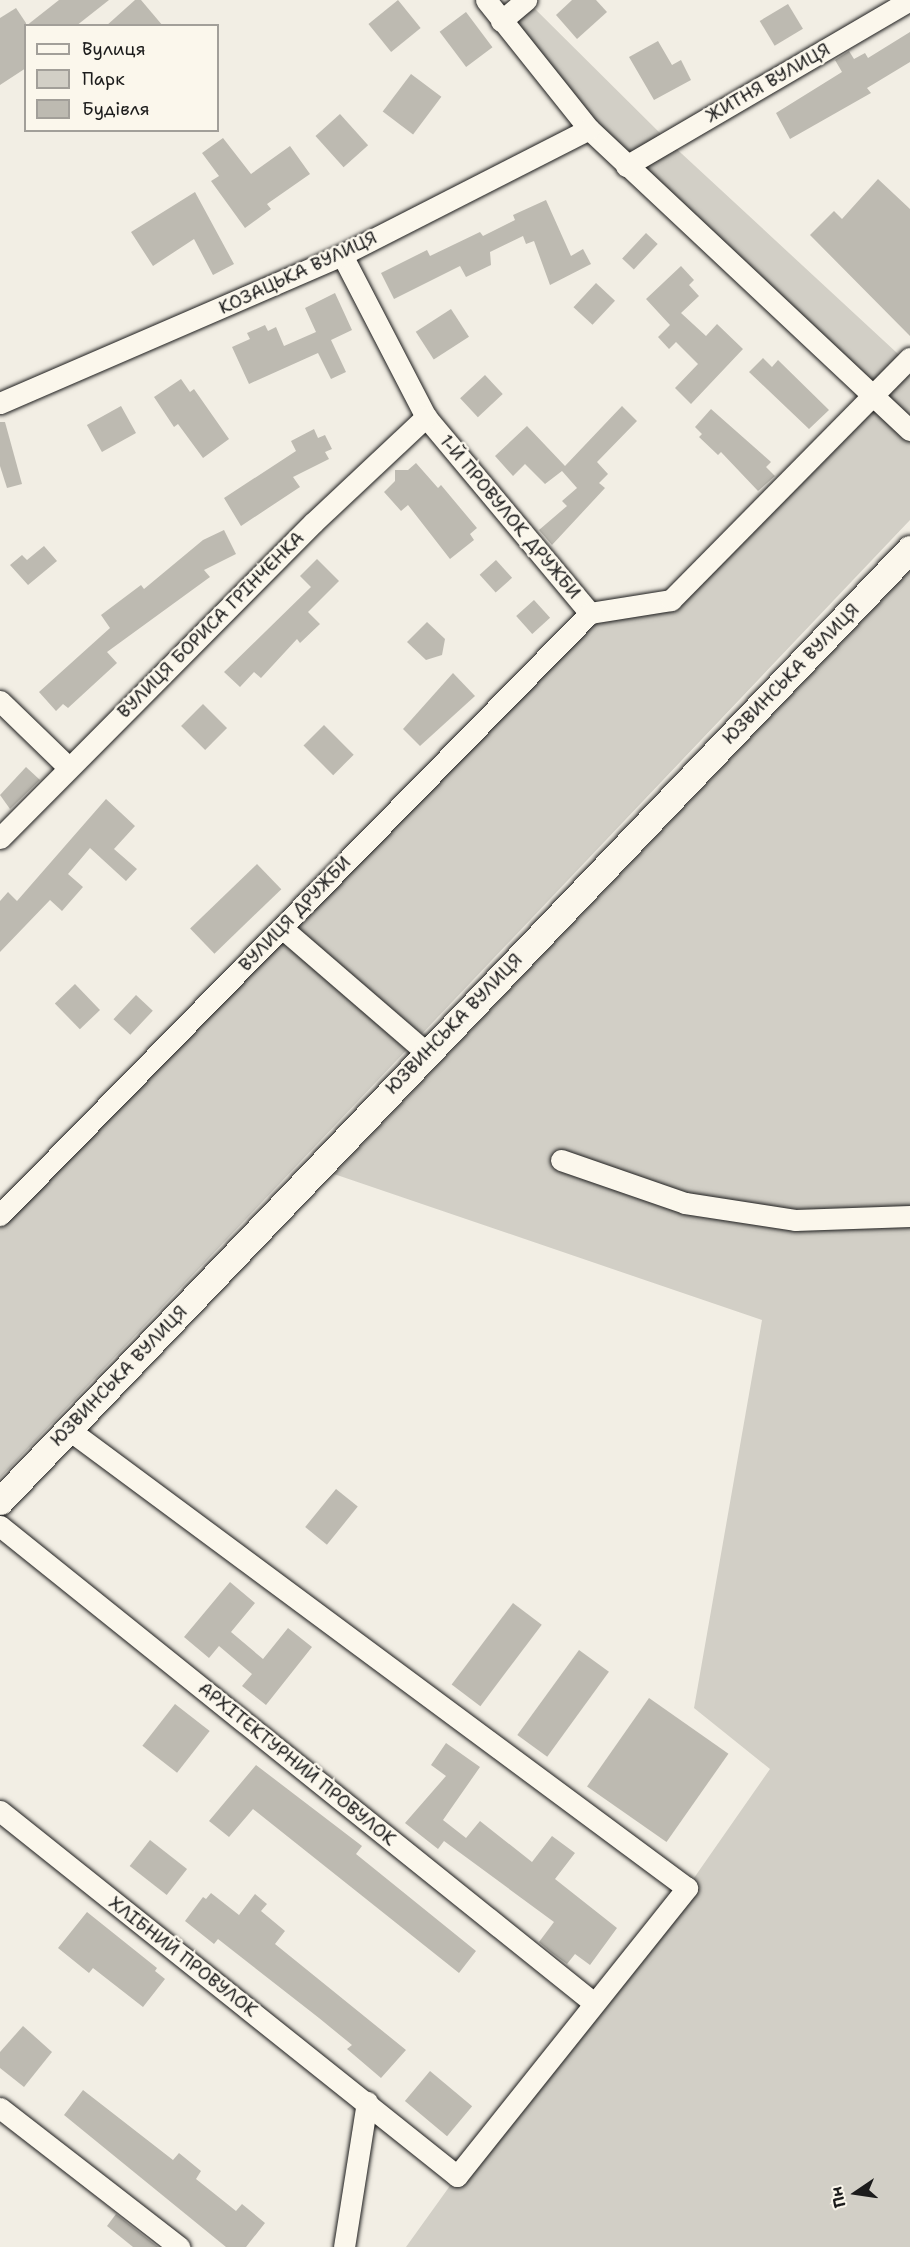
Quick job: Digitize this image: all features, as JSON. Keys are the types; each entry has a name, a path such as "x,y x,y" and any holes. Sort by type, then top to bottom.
{"main road":[{"name":"ЮЗВИНСЬКА ВУЛИЦЯ","path":"0,1501 910,549"}],"street":[{"path":"486,0 589,129 910,430"},
{"path":"501,21 526,0"},
{"name":"ЖИТНЯ ВУЛИЦЯ","path":"626,166 910,0"},
{"name":"КОЗАЦЬКА ВУЛИЦЯ","path":"0,403 40,389 342,255 589,129"},
{"name":"1-Й ПРОВУЛОК ДРУЖБИ","path":"342,255 426,417 590,613 671,600 910,358"},
{"name":"ВУЛИЦЯ БОРИСА ГРІНЧЕНКА","path":"0,838 314,522 426,417"},
{"name":"ВУЛИЦЯ ДРУЖБИ","path":"0,1215 590,613"},
{"path":"0,701 69,767"},
{"path":"282,928 427,1053"},
{"path":"561,1160 696,1204 795,1220 910,1216"},
{"path":"68,1430 687,1888 594,2003"},
{"name":"АРХІТЕКТУРНИЙ ПРОВУЛОК","path":"0,1526 594,2003"},
{"name":"ХЛІБНИЙ ПРОВУЛОК","path":"0,1811 457,2176 594,2003"},
{"path":"344,2247 367,2103"},
{"path":"0,2108 179,2247"}],"green space":[{"path":"526,0 668,141 910,365 910,520 0,1478 0,1215 590,613 671,600 872,396 626,166 501,21"},
{"path":"910,571 910,2247 406,2247 457,2176 687,1888 770,1769 694,1708 762,1320 334,1174"}],"building":[{"path":"59,0 109,0 79,24 29,24"},
{"path":"135,0 141,0 161,24 108,24"},
{"path":"398,0 421,28 391,52 368,24"},
{"path":"572,0 596,0 607,12 577,39 556,15"},
{"path":"788,4 803,29 775,46 760,21"},
{"path":"16,8 26,24 24,24 24,69 0,85 0,18"},
{"path":"466,12 492,47 466,67 440,32"},
{"path":"910,32 910,62 867,88 871,93 790,139 776,113 842,72 835,60 849,51 854,59 865,53 868,58"},
{"path":"658,41 672,65 681,60 691,80 654,100 629,57"},
{"path":"411,74 441,97 413,134 383,112"},
{"path":"340,114 368,145 344,167 315,136"},
{"path":"223,138 251,174 290,146 310,174 267,204 271,209 245,228 211,181 219,176 202,153"},
{"path":"878,179 910,209 910,336 810,235 834,211 842,219"},
{"path":"195,192 234,264 213,275 194,239 153,266 131,232"},
{"path":"546,200 571,256 583,249 591,264 550,285 534,241 526,244 523,236 490,252 491,265 466,277 460,266 394,299 381,273 427,250 430,256 480,232 483,236 515,220 513,215"},
{"path":"646,233 658,244 634,270 622,259"},
{"path":"681,266 694,280 689,285 699,296 681,313 706,336 717,324 743,349 691,404 675,388 698,364 676,342 669,349 658,337 670,325 646,299"},
{"path":"596,283 615,301 593,325 573,307"},
{"path":"335,293 352,330 331,340 346,372 331,379 318,353 249,384 232,347 250,339 247,333 265,325 268,331 276,327 284,346 316,332 305,308"},
{"path":"451,309 469,337 434,360 416,332"},
{"path":"763,358 772,367 778,360 829,410 809,429 749,372"},
{"path":"485,375 503,394 478,417 460,398"},
{"path":"181,379 190,392 194,389 229,439 203,458 178,424 174,427 154,397"},
{"path":"121,406 136,433 102,452 87,425"},
{"path":"622,406 637,421 597,462 608,474 599,483 605,488 552,545 539,530 567,506 562,501 577,488 562,471 545,484 525,464 513,476 495,456 527,426 565,466"},
{"path":"711,409 771,462 766,467 775,476 758,491 721,452 718,455 699,437 702,434 695,427"},
{"path":"0,422 5,422 22,484 7,488 0,466"},
{"path":"314,429 318,438 325,435 332,449 325,452 329,459 293,477 300,487 241,526 224,498 296,451 291,441"},
{"path":"416,463 438,488 441,485 477,528 470,534 474,540 450,559 408,505 401,511 384,492 395,481 395,470 408,470"},
{"path":"224,530 236,554 204,570 210,577 107,652 117,663 68,708 63,704 56,711 39,692 110,628 101,615 141,585 144,589 203,540"},
{"path":"44,546 57,561 28,585 10,565 22,555 27,560"},
{"path":"317,559 339,581 308,612 320,624 300,643 297,639 261,678 254,672 240,687 224,672 311,587 300,576"},
{"path":"496,560 512,578 496,593 480,575"},
{"path":"534,600 550,618 532,634 516,616"},
{"path":"427,622 445,639 442,655 426,660 407,642"},
{"path":"453,673 475,696 420,746 403,729"},
{"path":"203,704 227,728 205,750 181,726"},
{"path":"324,725 354,755 333,775 303,746"},
{"path":"26,767 40,780 10,809 0,795"},
{"path":"106,799 135,826 114,849 137,869 126,881 90,848 68,874 83,887 62,911 50,900 0,952 0,901 8,892 17,901"},
{"path":"257,864 281,889 214,954 190,929"},
{"path":"75,984 100,1010 80,1029 55,1003"},
{"path":"136,995 153,1011 130,1035 113,1019"},
{"path":"336,1489 358,1507 327,1545 305,1527"},
{"path":"230,1582 255,1603 231,1632 263,1659 288,1628 312,1647 266,1705 242,1686 252,1674 219,1646 209,1658 184,1637"},
{"path":"513,1603 542,1625 480,1706 452,1684"},
{"path":"579,1650 609,1672 547,1757 517,1735"},
{"path":"649,1698 728,1754 667,1842 587,1786"},
{"path":"175,1704 210,1731 177,1773 142,1746"},
{"path":"446,1743 480,1767 443,1820 466,1838 480,1821 532,1862 552,1836 575,1853 555,1879 617,1928 590,1965 575,1954 567,1964 552,1953 539,1942 554,1922 444,1841 438,1849 405,1823 446,1776 431,1765"},
{"path":"256,1765 362,1846 356,1854 476,1951 459,1973 253,1809 229,1837 209,1821"},
{"path":"150,1840 187,1869 167,1895 130,1866"},
{"path":"211,1893 239,1915 255,1894 267,1904 261,1911 285,1931 275,1944 406,2050 381,2078 347,2049 352,2045 319,2018 218,1939 214,1944 185,1921 203,1897 206,1899"},
{"path":"87,1912 157,1968 155,1971 165,1979 143,2007 93,1968 89,1973 58,1948"},
{"path":"23,2026 52,2052 24,2087 0,2068 0,2052"},
{"path":"430,2071 472,2106 447,2136 405,2101"},
{"path":"83,2090 173,2160 179,2153 201,2171 196,2179 236,2211 242,2204 265,2223 246,2247 226,2247 64,2115"},
{"path":"116,2214 158,2247 133,2247 107,2226"}]}
